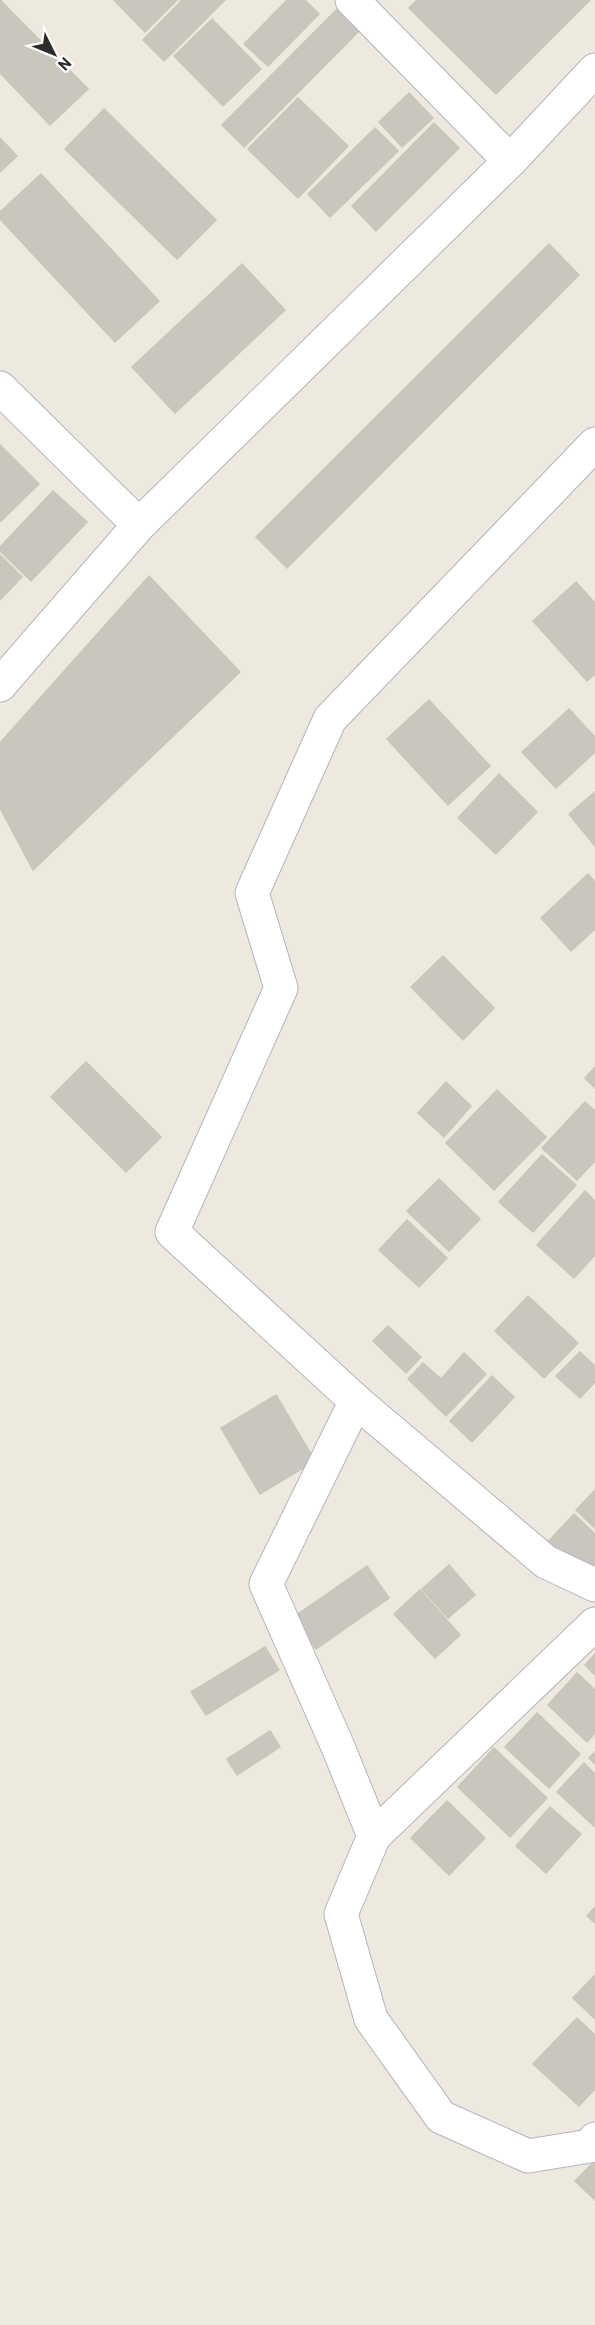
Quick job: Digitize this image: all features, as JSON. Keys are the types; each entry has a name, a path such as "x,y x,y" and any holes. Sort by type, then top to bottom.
{"street":[{"path":"352,0 510,161"},
{"path":"0,685 139,525 510,161 595,70"},
{"path":"0,388 139,525"},
{"path":"595,444 330,719 252,893 280,988 172,1232 356,1401 546,1562 595,1585"},
{"path":"356,1401 266,1584 338,1747 374,1836"},
{"path":"595,1624 374,1836 341,1914 370,2019 441,2117 528,2156 590,2146 595,2139"}],"building":[{"path":"0,0 88,89 50,125 0,73"},
{"path":"114,0 177,0 145,32"},
{"path":"182,0 225,0 164,61 143,40"},
{"path":"287,0 305,0 319,14 268,66 244,44"},
{"path":"417,0 590,0 496,94 409,8"},
{"path":"338,8 360,30 244,147 222,125"},
{"path":"212,19 261,69 223,106 174,56"},
{"path":"409,93 433,118 402,147 379,122"},
{"path":"298,98 348,146 298,198 248,149"},
{"path":"104,109 216,220 177,259 65,149"},
{"path":"434,123 459,148 376,231 352,206"},
{"path":"375,128 398,151 330,217 308,194"},
{"path":"0,138 17,156 0,172"},
{"path":"41,174 159,301 115,342 0,219 0,212"},
{"path":"549,244 579,275 287,568 256,537"},
{"path":"242,264 285,310 175,413 132,367"},
{"path":"0,445 39,484 0,522"},
{"path":"53,491 87,522 31,581 0,551 0,547"},
{"path":"0,555 22,577 0,600"},
{"path":"149,576 240,672 33,870 0,808 0,743"},
{"path":"576,582 595,603 595,674 587,681 533,621"},
{"path":"429,700 490,766 448,805 387,739"},
{"path":"569,709 595,737 595,752 556,788 522,752"},
{"path":"499,774 537,812 496,854 458,818"},
{"path":"595,792 595,846 569,814"},
{"path":"588,874 595,882 595,929 571,951 541,918"},
{"path":"443,956 494,1008 463,1040 411,987"},
{"path":"86,1062 161,1137 126,1172 51,1097"},
{"path":"595,1067 595,1088 585,1078"},
{"path":"446,1082 471,1106 444,1137 418,1113"},
{"path":"497,1090 546,1137 494,1190 446,1143"},
{"path":"585,1102 595,1111 595,1161 577,1180 542,1148"},
{"path":"542,1155 576,1185 533,1232 499,1202"},
{"path":"439,1179 480,1219 449,1251 407,1211"},
{"path":"585,1191 595,1201 595,1255 574,1278 537,1245"},
{"path":"407,1220 447,1258 419,1287 379,1250"},
{"path":"528,1296 578,1343 544,1378 495,1331"},
{"path":"388,1326 421,1357 406,1373 373,1341"},
{"path":"580,1352 595,1366 595,1382 580,1398 556,1376"},
{"path":"464,1353 486,1374 446,1416 408,1379 423,1363 441,1379"},
{"path":"492,1376 514,1397 472,1442 450,1421"},
{"path":"276,1395 315,1461 260,1494 221,1428"},
{"path":"595,1490 595,1528 576,1510"},
{"path":"574,1514 595,1534 595,1567 584,1578 547,1543"},
{"path":"449,1565 475,1595 448,1618 422,1589"},
{"path":"367,1566 389,1598 316,1649 294,1617"},
{"path":"420,1590 460,1635 435,1658 394,1614"},
{"path":"265,1647 279,1670 206,1715 191,1692"},
{"path":"595,1654 595,1675 585,1665"},
{"path":"577,1673 595,1690 595,1733 587,1742 548,1705"},
{"path":"537,1713 580,1754 549,1788 505,1747"},
{"path":"270,1731 280,1747 237,1775 227,1759"},
{"path":"494,1748 547,1798 510,1837 458,1787"},
{"path":"595,1752 595,1764 589,1758"},
{"path":"584,1763 595,1774 594,1826 557,1792"},
{"path":"447,1801 485,1838 449,1875 411,1838"},
{"path":"550,1807 581,1834 546,1873 516,1846"},
{"path":"595,1907 595,1923 587,1916"},
{"path":"595,1975 595,2019 573,1998"},
{"path":"577,2018 595,2035 595,2089 579,2106 533,2064"},
{"path":"595,2161 595,2200 575,2181"}]}
